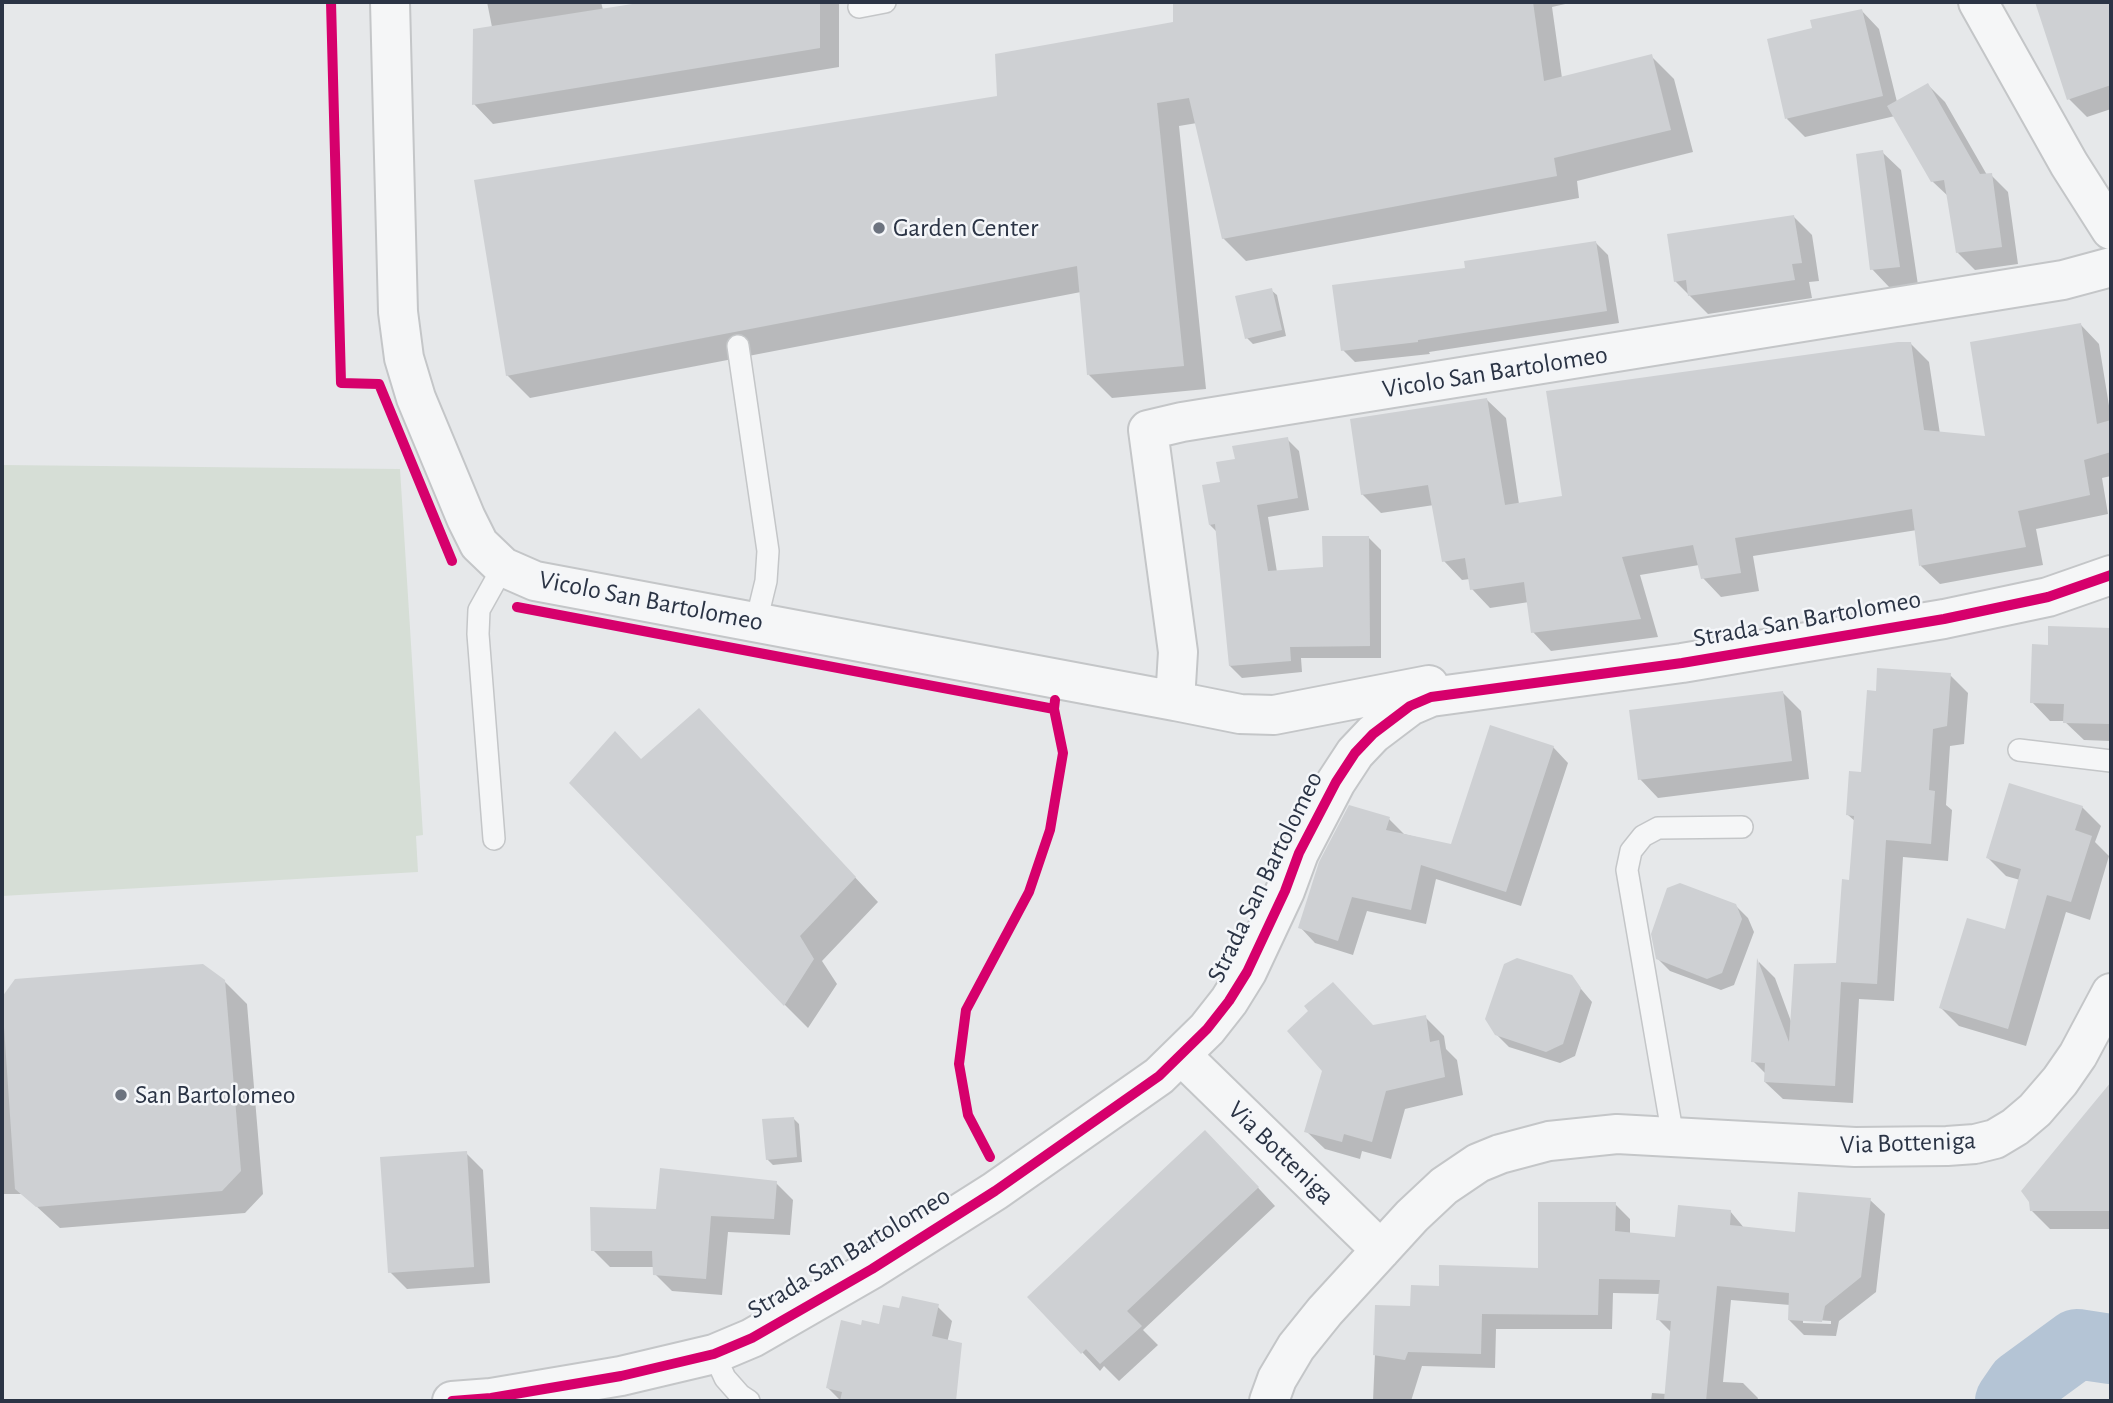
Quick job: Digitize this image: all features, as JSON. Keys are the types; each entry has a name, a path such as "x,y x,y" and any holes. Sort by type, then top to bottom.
{"street":[{"name":"Vicolo San Bartolomeo","path":"390,2 398,312 404,358 416,398 466,518 479,544 503,567 535,581 1240,713 1274,715 1439,683 1455,686 1464,692"},
{"path":"1978,2 2069,164 2111,230"},
{"name":"Vicolo San Bartolomeo","path":"1175,701 1178,652 1148,430 1182,422 2063,280 2111,267"},
{"name":"Strada San Bartolomeo","path":"452,1401 491,1398 621,1376 714,1354 752,1338 995,1191 1159,1076 1182,1056 1229,1002 1247,972 1285,891 1299,853 1336,782 1355,753 1373,734 1410,706 1431,697 1682,663 1944,619 2048,597 2111,575"},
{"name":"Via Botteniga","path":"1269,1401 1277,1379 1296,1347 1381,1250 1444,1185 1478,1163 1549,1141 1617,1134 1855,1147 1947,1146 1996,1139 2025,1119 2060,1081 2078,1055 2111,993"},
{"name":"Via Botteniga","path":"1182,1056 1381,1250"}],"lane":[{"path":"859,7 885,2"},
{"path":"738,346 768,551 756,622"},
{"path":"494,839 478,634 479,610 503,567"},
{"path":"2019,750 2111,761"},
{"path":"1673,1137 1627,870 1631,851 1643,836 1658,828 1742,827"},
{"path":"714,1354 731,1394 749,1401"}],"shaded area":[{"path":"2,465 400,469 423,835 416,836 418,872 2,896"}],"building":[{"path":"645,2 820,2 820,48 472,105 473,29"},
{"name":"Garden Center","path":"1173,2 1533,2 1544,81 1652,54 1671,130 1554,158 1557,176 1222,239 1189,98 1157,103 1184,366 1087,375 1077,266 506,376 474,180 997,96 995,54 1173,22"},
{"path":"2035,2 2111,2 2111,85 2067,100"},
{"path":"1862,9 1883,96 1785,119 1767,39 1812,28 1810,20"},
{"path":"1928,83 1980,174 1992,173 2002,247 1956,253 1944,180 1931,182 1887,106"},
{"path":"1883,150 1900,267 1870,270 1856,154"},
{"path":"1794,215 1802,263 1792,264 1795,280 1688,296 1686,280 1674,282 1667,234"},
{"path":"1596,241 1607,311 1418,342 1341,351 1332,285 1465,268 1464,261"},
{"path":"1272,288 1282,330 1245,339 1235,296"},
{"path":"2081,323 2097,424 2111,420 2111,452 2084,460 2090,495 2018,511 2026,547 1919,566 1912,509 1735,538 1741,573 1701,579 1693,545 1622,557 1641,619 1531,633 1524,582 1470,590 1465,558 1442,562 1428,485 1361,495 1350,419 1487,398 1505,505 1562,496 1546,391 1898,342 1911,342 1924,430 1985,436 1970,342"},
{"path":"1288,437 1298,498 1257,505 1268,571 1323,567 1322,536 1369,536 1370,646 1290,647 1291,661 1229,666 1215,524 1209,525 1202,485 1220,482 1216,462 1235,459 1232,446"},
{"path":"2048,626 2111,628 2111,724 2063,723 2064,704 2030,703 2032,644 2048,645"},
{"path":"1877,668 1951,673 1947,726 1933,729 1929,790 1935,791 1931,844 1886,840 1877,984 1841,982 1835,1086 1764,1082 1765,1063 1751,1062 1757,958 1789,1042 1794,964 1836,963 1842,879 1849,880 1854,816 1846,815 1849,771 1861,772 1867,690 1876,691"},
{"path":"1783,691 1792,761 1638,780 1629,710"},
{"path":"699,708 856,877 800,936 814,959 784,1006 569,783 615,731 641,759"},
{"path":"1490,725 1554,746 1506,892 1421,865 1411,910 1352,897 1338,941 1298,928 1319,862 1349,805 1390,817 1386,830 1451,844"},
{"path":"2009,783 2083,806 2075,830 2092,836 2071,902 2047,895 2008,1029 1939,1008 1967,918 2005,929 2021,869 1986,858"},
{"path":"1680,883 1736,904 1742,919 1722,973 1707,979 1656,959 1651,934 1667,888"},
{"path":"1517,958 1572,975 1581,988 1563,1044 1546,1052 1495,1035 1485,1019 1504,964"},
{"name":"San Bartolomeo","path":"203,964 225,980 241,1171 222,1191 36,1207 15,1189 2,997 15,979"},
{"path":"1333,982 1373,1025 1426,1015 1430,1042 1439,1040 1445,1077 1386,1091 1372,1142 1344,1134 1342,1142 1304,1132 1322,1071 1287,1031 1308,1011 1304,1006"},
{"path":"2111,1082 2111,1211 2030,1211 2029,1202 2021,1191"},
{"path":"794,1117 797,1157 766,1160 762,1119"},
{"path":"1205,1130 1259,1187 1127,1311 1142,1326 1100,1364 1086,1349 1081,1354 1027,1297"},
{"path":"467,1151 474,1267 388,1273 380,1157"},
{"path":"660,1168 777,1181 774,1219 711,1216 706,1279 653,1275 652,1251 591,1251 590,1207 656,1209"},
{"path":"1798,1192 1871,1198 1861,1277 1825,1306 1822,1322 1788,1320 1789,1293 1717,1286 1706,1401 1664,1401 1671,1321 1656,1320 1660,1280 1599,1279 1598,1315 1482,1314 1481,1354 1408,1352 1405,1360 1373,1355 1375,1305 1410,1306 1411,1285 1439,1286 1439,1265 1538,1268 1538,1202 1616,1202 1615,1231 1675,1237 1678,1205 1731,1210 1730,1225 1795,1232"},
{"path":"902,1296 939,1304 932,1336 962,1343 956,1401 840,1401 842,1392 826,1388 841,1320 861,1325 862,1320 879,1324 883,1305 899,1308"}],"waterway":[{"path":"2010,1401 2021,1385 2077,1344 2111,1349"}],"cycle path":[{"path":"331,2 341,383 379,384 452,561"},
{"path":"452,1401 491,1398 621,1376 714,1354 752,1338 872,1269 995,1191 1159,1076 1207,1029 1247,972 1285,891 1299,853 1336,782 1355,753 1373,734 1410,706 1431,697 1682,663 1944,619 2048,597 2111,575"},
{"path":"517,607 1054,709"},
{"path":"990,1157 968,1115 959,1064 966,1010 1029,892 1050,830 1063,753 1054,709 1055,700"}],"place":[{"name":"Garden Center","path":"879,228"},
{"name":"San Bartolomeo","path":"121,1095"}]}
